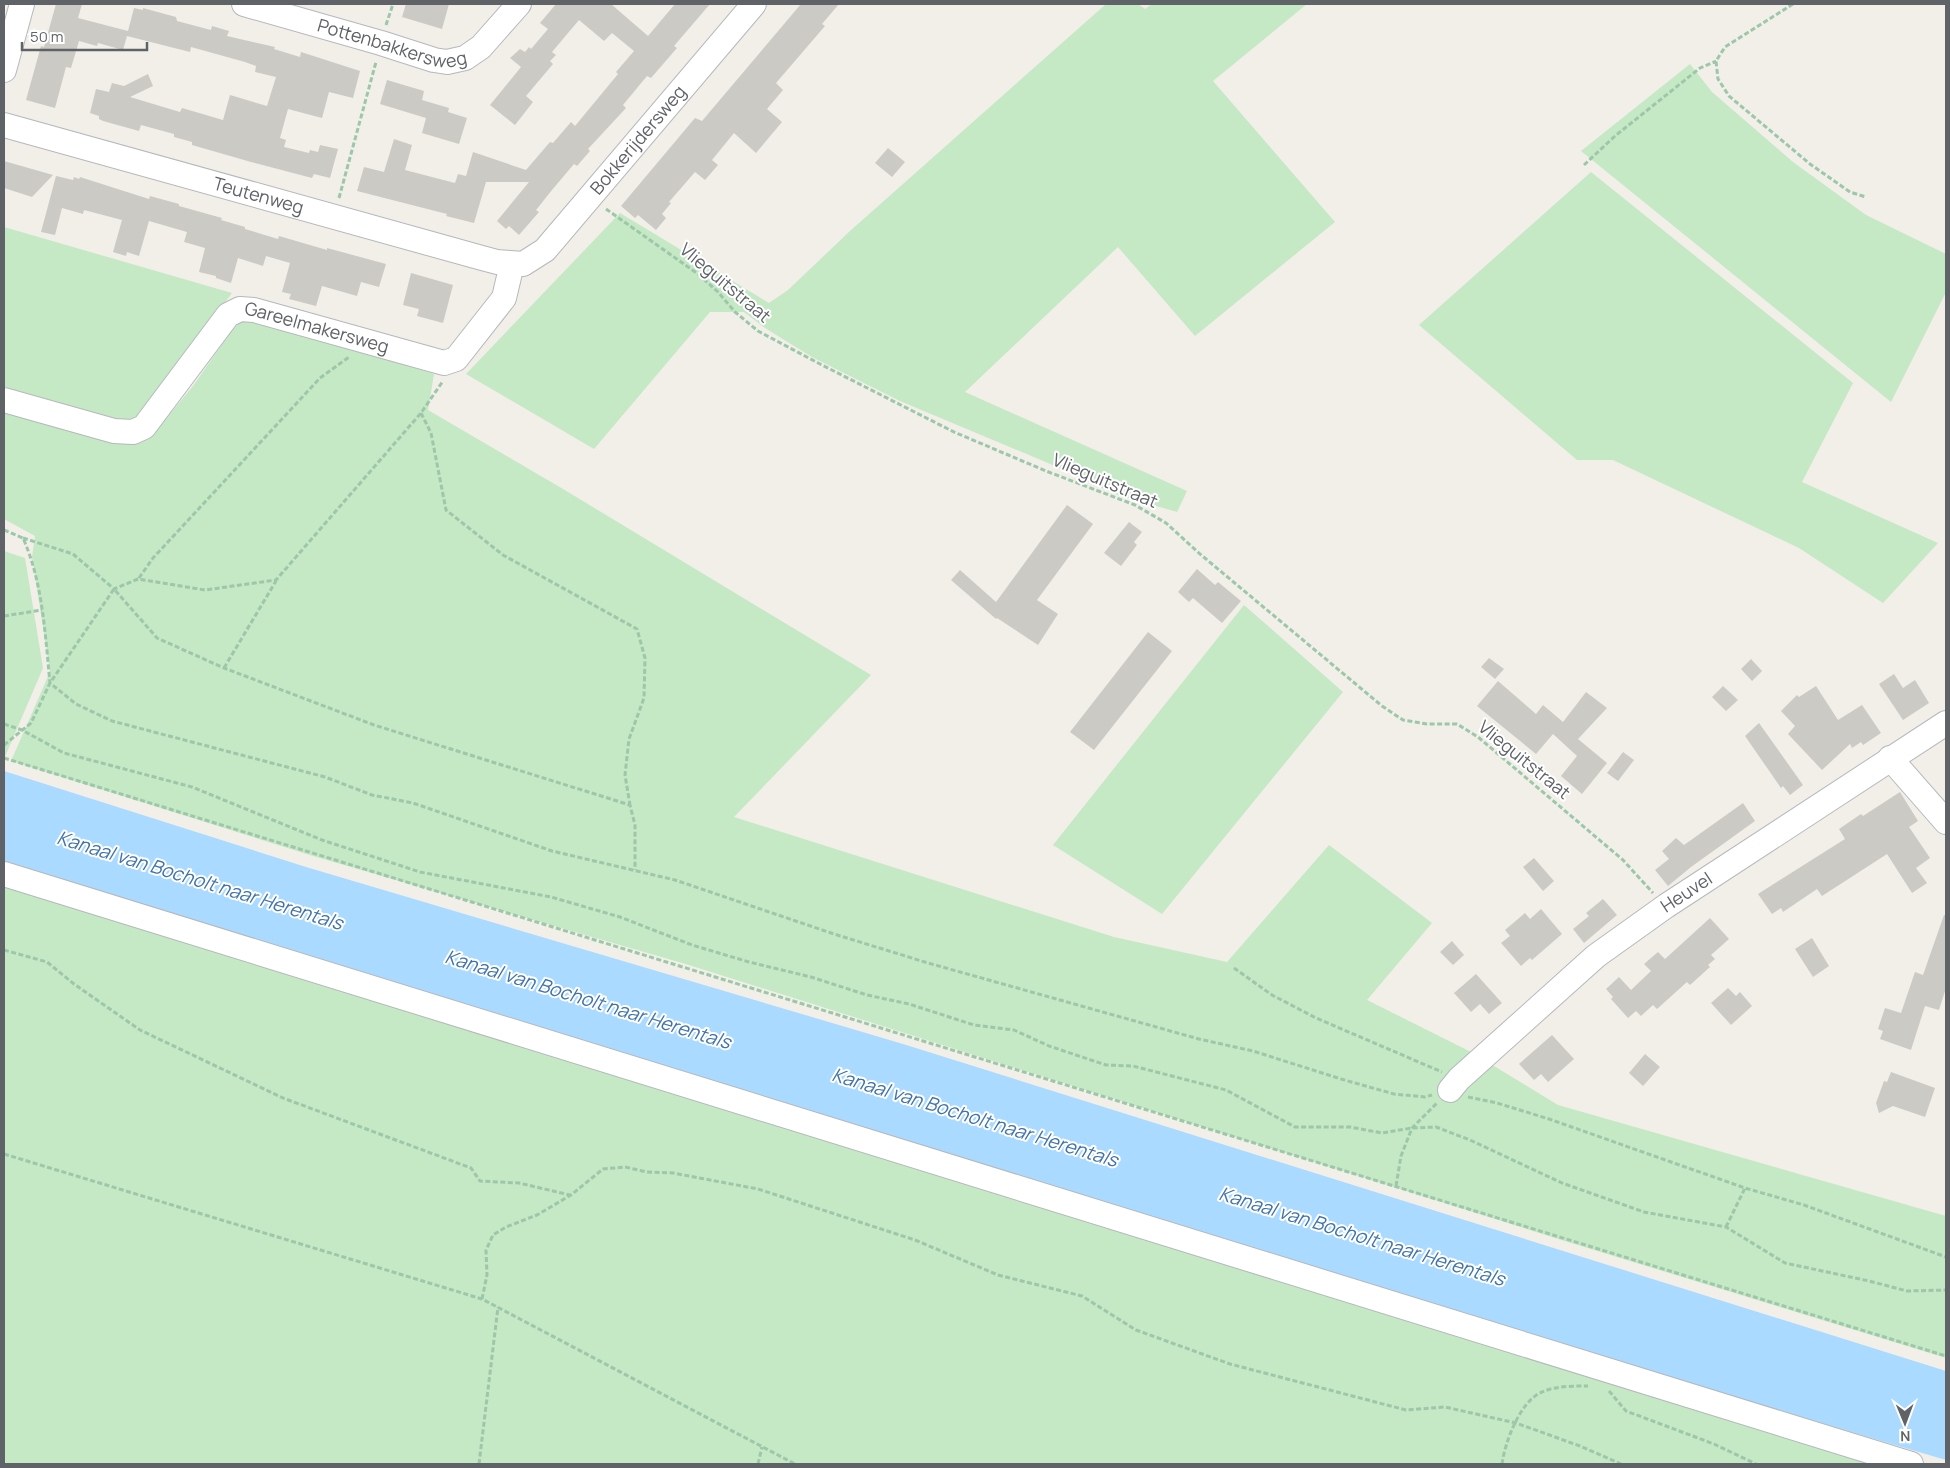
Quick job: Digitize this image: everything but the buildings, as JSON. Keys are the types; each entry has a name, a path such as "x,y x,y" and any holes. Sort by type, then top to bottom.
{"street":[{"path":"4,70 22,4"},
{"name":"Pottenbakkersweg","path":"244,4 434,60 447,62 457,62 481,47 519,4"},
{"name":"Bokkerijdersweg","path":"512,264 523,264 545,250 754,4"},
{"name":"Teutenweg","path":"4,125 482,258 512,264"},
{"path":"456,359 504,298 512,264"},
{"name":"Gareelmakersweg","path":"4,400 114,431 133,432 144,427 228,315 240,309 254,310 444,363 456,359"},
{"name":"Heuvel","path":"1454,1084 1596,956 1666,906 1946,723"},
{"path":"1890,758 1946,822"},
{"path":"4,874 1911,1464"}],"path":[{"path":"334,217 393,4"},
{"path":"1584,165 1615,136 1700,68 1716,61 1725,48 1793,4"},
{"path":"1716,61 1718,79 1729,96 1810,164 1850,192 1866,197"},
{"name":"Vlieguitstraat","path":"590,198 698,274 718,292 735,312 758,331 954,432 1046,471 1135,505 1166,523 1200,554 1382,706 1403,720 1427,724 1457,724 1478,737 1623,860 1666,906"},
{"path":"4,744 31,723 50,683 114,589 138,579 153,558 320,378 370,343"},
{"path":"224,668 276,580 421,413 456,359"},
{"path":"421,413 431,433 446,510 503,556 637,629 645,658 644,698 630,739 625,775 635,825 635,870"},
{"path":"4,530 73,554 114,589 156,638 224,668 374,725 630,805"},
{"path":"23,538 32,560 42,610 50,683 76,704 112,720 325,777 372,795 413,803 552,851 675,880 834,934 928,963 1253,1052 1394,1094 1425,1097 1454,1084"},
{"path":"138,579 205,590 276,580"},
{"path":"4,616 42,610"},
{"path":"4,724 22,730 64,753 192,787 322,840 420,872 551,897 620,917 692,945 749,962 811,977 867,995 909,1004 974,1025 1014,1030 1049,1046 1106,1065 1133,1066 1226,1090 1295,1127 1350,1127 1382,1134 1412,1128 1436,1127 1470,1140 1562,1183 1644,1212 1726,1227 1785,1263 1907,1291 1946,1290"},
{"path":"4,758 1946,1356"},
{"path":"4,950 47,962 74,984 140,1030 283,1098 470,1168 480,1181 519,1184 571,1195"},
{"path":"1234,968 1272,995 1454,1084 1474,1099 1497,1103 1745,1188 1804,1205 1946,1257"},
{"path":"1396,1186 1401,1156 1412,1128 1454,1084"},
{"path":"4,1154 482,1299 795,1464"},
{"path":"482,1299 487,1275 486,1250 493,1235 537,1215 571,1195 603,1169 625,1167 647,1172 673,1173 758,1189 915,1240 998,1275 1082,1296 1136,1330 1230,1364 1406,1410 1445,1407 1516,1423 1580,1446 1621,1464"},
{"path":"1726,1227 1745,1188"},
{"path":"478,1464 498,1307"},
{"path":"1502,1464 1504,1450 1525,1405 1541,1392 1571,1386 1595,1385"},
{"path":"1604,1385 1626,1411 1714,1444 1756,1464"},
{"path":"758,1464 762,1447"}],"green space":[{"path":"1106,4 1138,4 1145,9 1152,4 1307,4 1213,81 1335,222 1195,336 1118,247 965,392 1187,491 1177,512 1115,494 1048,463 900,401 812,357 765,328 744,312 710,312 594,449 466,374 620,213 769,303 788,290 850,231"},
{"path":"1690,64 1712,92 1793,162 1866,215 1946,254 1946,292 1891,402 1581,151"},
{"path":"1591,172 1853,383 1802,482 1938,543 1883,603 1799,548 1613,460 1577,460 1419,325"},
{"path":"4,227 232,293 139,416 125,421 4,387"},
{"path":"254,318 434,374 428,410 563,489 871,675 734,817 1114,937 1227,962 1329,845 1432,923 1367,1000 1471,1052 1558,1105 1946,1216 1946,1358 1568,1242 689,965 313,856 11,761 50,672 32,557 35,536 4,519 4,412 123,444 140,442 154,433 193,386 232,330 242,320"},
{"path":"4,551 25,558 43,668 4,759"},
{"path":"1244,605 1343,692 1162,914 1053,845"},
{"path":"4,881 1886,1464 4,1464"}],"water":[{"name":"Kanaal van Bocholt naar Herentals","path":"4,771 306,867 903,1044 1946,1371 1946,1460 1715,1392 4,863"}]}
